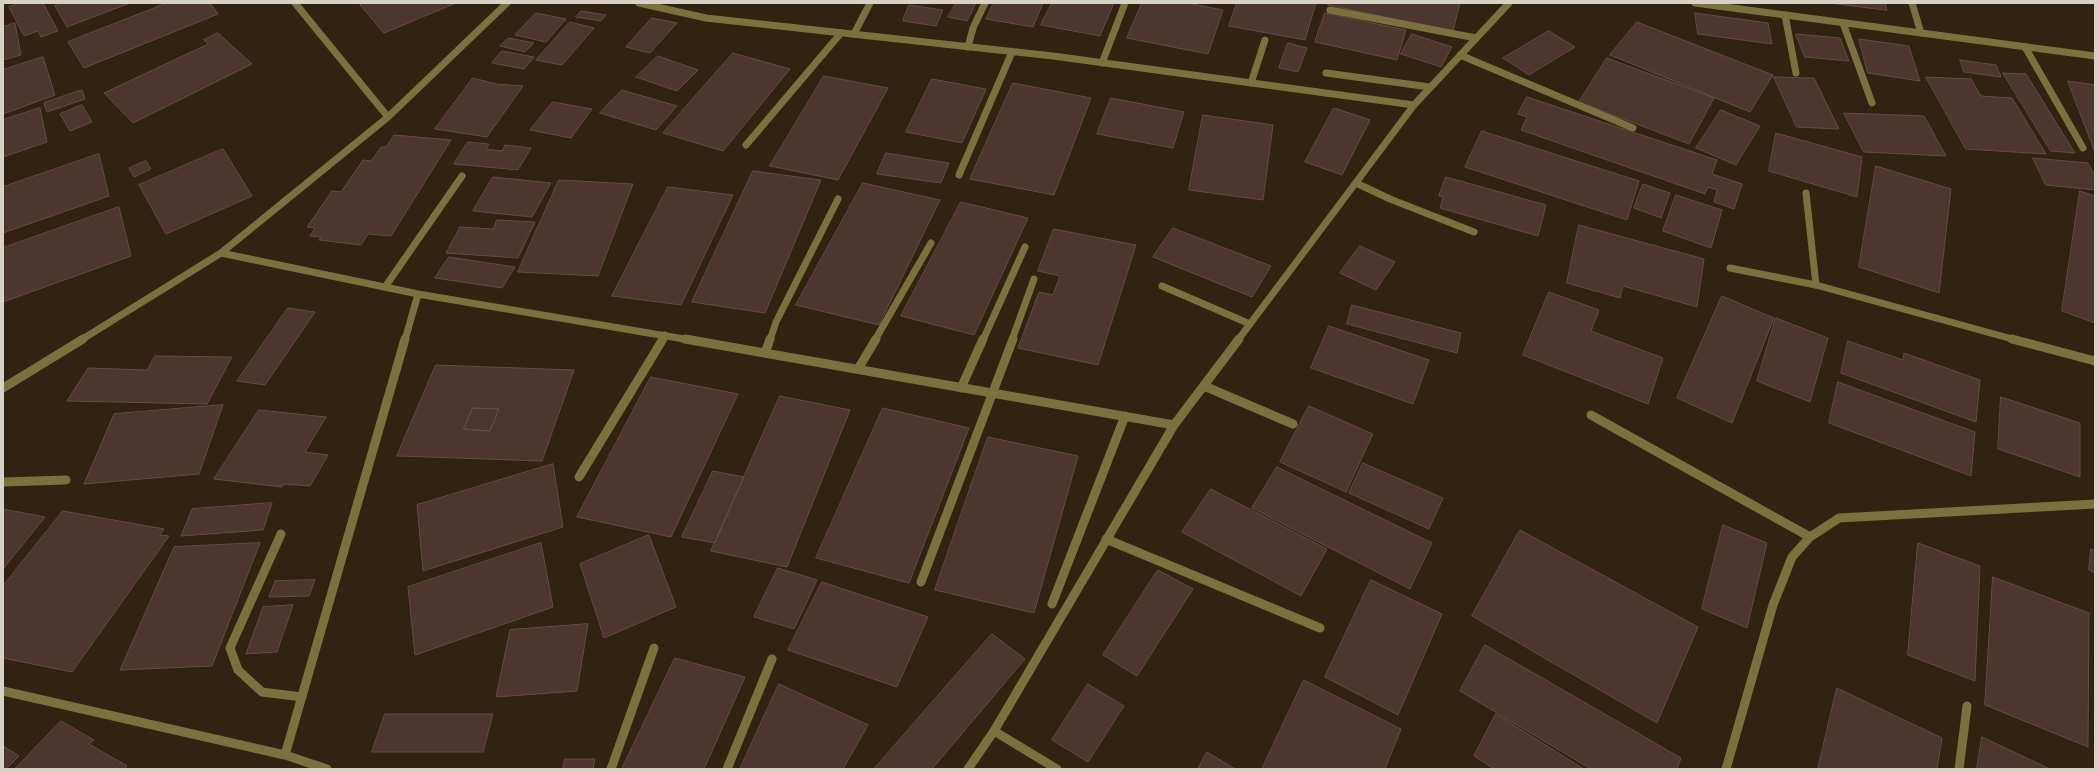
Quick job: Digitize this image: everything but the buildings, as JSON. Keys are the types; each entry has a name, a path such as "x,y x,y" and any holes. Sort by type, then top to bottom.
{"street":[{"path":"295,3 388,117"},
{"path":"3,388 221,253 388,117 507,3"},
{"path":"639,3 706,18 1102,63 1414,105"},
{"path":"854,34 870,3"},
{"path":"968,47 973,28 985,3"},
{"path":"1102,63 1125,3"},
{"path":"968,769 994,732 1174,425 1414,105 1509,3"},
{"path":"1694,3 2095,56"},
{"path":"1912,3 1921,33"},
{"path":"1330,10 1476,38"},
{"path":"1785,15 1796,73"},
{"path":"1843,23 1872,103"},
{"path":"746,145 841,33"},
{"path":"1252,83 1265,40"},
{"path":"2025,47 2083,148"},
{"path":"959,175 1012,52"},
{"path":"1460,55 1633,128"},
{"path":"1326,73 1430,87"},
{"path":"385,287 462,176"},
{"path":"1356,183 1390,199 1474,232"},
{"path":"1806,193 1816,285"},
{"path":"765,353 776,322 838,199"},
{"path":"858,370 931,242"},
{"path":"961,388 1025,247"},
{"path":"221,253 418,294 665,335 1174,425"},
{"path":"1730,268 1816,285 2095,361"},
{"path":"921,582 1034,279"},
{"path":"1162,286 1250,324"},
{"path":"285,755 418,294"},
{"path":"579,478 665,335"},
{"path":"1204,386 1293,424"},
{"path":"1591,415 1810,537"},
{"path":"1052,604 1125,416"},
{"path":"3,482 66,480"},
{"path":"1726,769 1773,606 1792,557 1810,537 1839,518 2095,505"},
{"path":"281,534 230,648 238,670 262,692 302,697"},
{"path":"1106,539 1320,628"},
{"path":"611,769 654,648"},
{"path":"727,769 772,659"},
{"path":"3,691 285,755 327,769"},
{"path":"1960,769 1967,706"},
{"path":"994,732 1057,769"}]}
